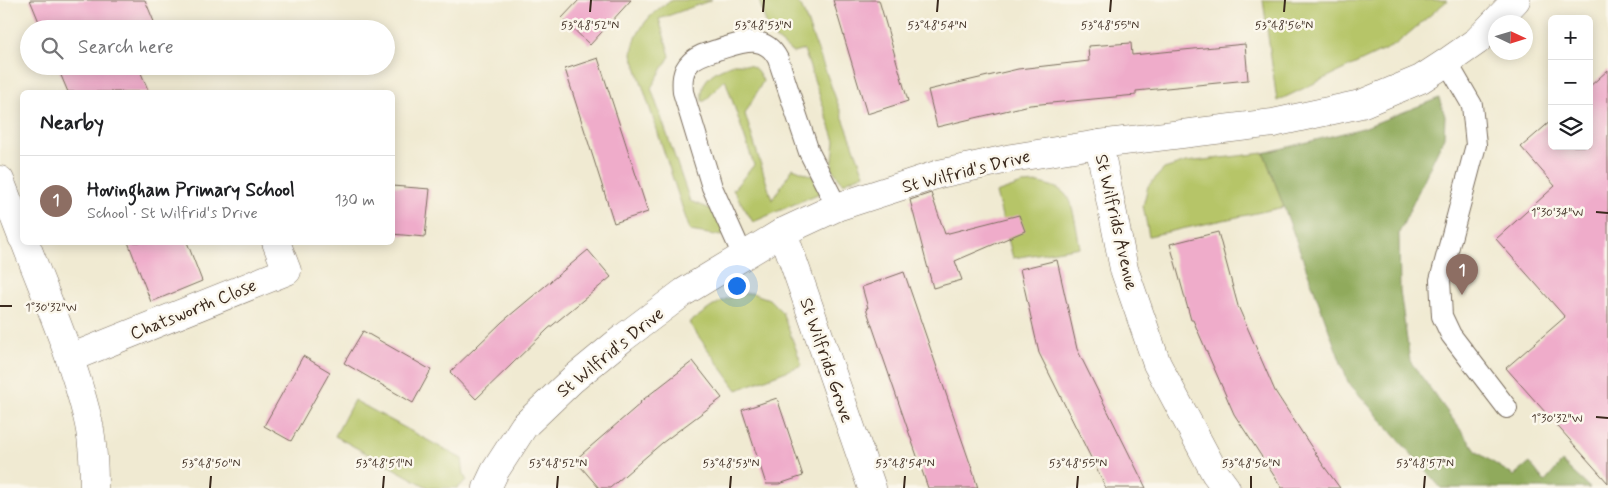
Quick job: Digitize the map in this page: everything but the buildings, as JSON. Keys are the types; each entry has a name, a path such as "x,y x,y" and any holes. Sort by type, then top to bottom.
{"street":[{"name":"St Wilfrid's Drive","path":"487,488 495,471 524,426 572,380 673,300 783,232 837,207 939,174 1012,158 1099,144 1273,123 1361,104 1420,79 1447,62 1477,41 1516,0"},
{"name":"St Wilfrids Avenue","path":"1099,144 1124,269 1157,364 1215,473 1226,488"},
{"path":"0,180 20,232"},
{"name":"St Wilfrids Grove","path":"783,232 872,488"},
{"path":"26,245 70,358 88,417 93,452 94,488"},
{"name":"Chatsworth Close","path":"70,358 287,271 277,245"}],"lane":[{"path":"743,256 712,187 683,92 682,81 684,71 698,56 753,41 761,42 774,52 809,152 837,207"},
{"path":"1447,62 1472,105 1476,145 1440,280 1442,316 1451,335 1508,408"}],"green space":[{"path":"673,0 712,0 659,19 670,56 651,88 690,201 716,211 730,232 721,236 690,231 632,54 636,37 646,22 658,9"},
{"path":"759,0 796,0 802,8 864,174 843,183 832,169 835,141 804,50 793,53 769,33"},
{"path":"1263,0 1448,0 1395,45 1277,101"},
{"path":"733,64 752,66 763,81 745,114 772,200 793,168 813,176 820,193 753,222 733,190 754,165 725,79 705,101 702,101 703,86 710,76"},
{"path":"1439,98 1445,116 1444,137 1399,233 1400,291 1410,361 1477,452 1514,476 1530,463 1545,482 1562,462 1590,488 1441,488 1348,382 1264,153 1363,128"},
{"path":"1264,153 1284,207 1149,236 1143,206 1148,186 1164,169 1186,162"},
{"path":"1039,183 1059,189 1067,197 1073,211 1080,247 1013,258 996,193 1022,184"},
{"path":"752,293 769,299 782,312 802,365 737,390 689,323 726,299"},
{"path":"354,400 462,459 464,475 467,481 457,488 429,488 335,436"}],"place":[{"name":"Hovingham Primary School","path":"1462,295"}]}
